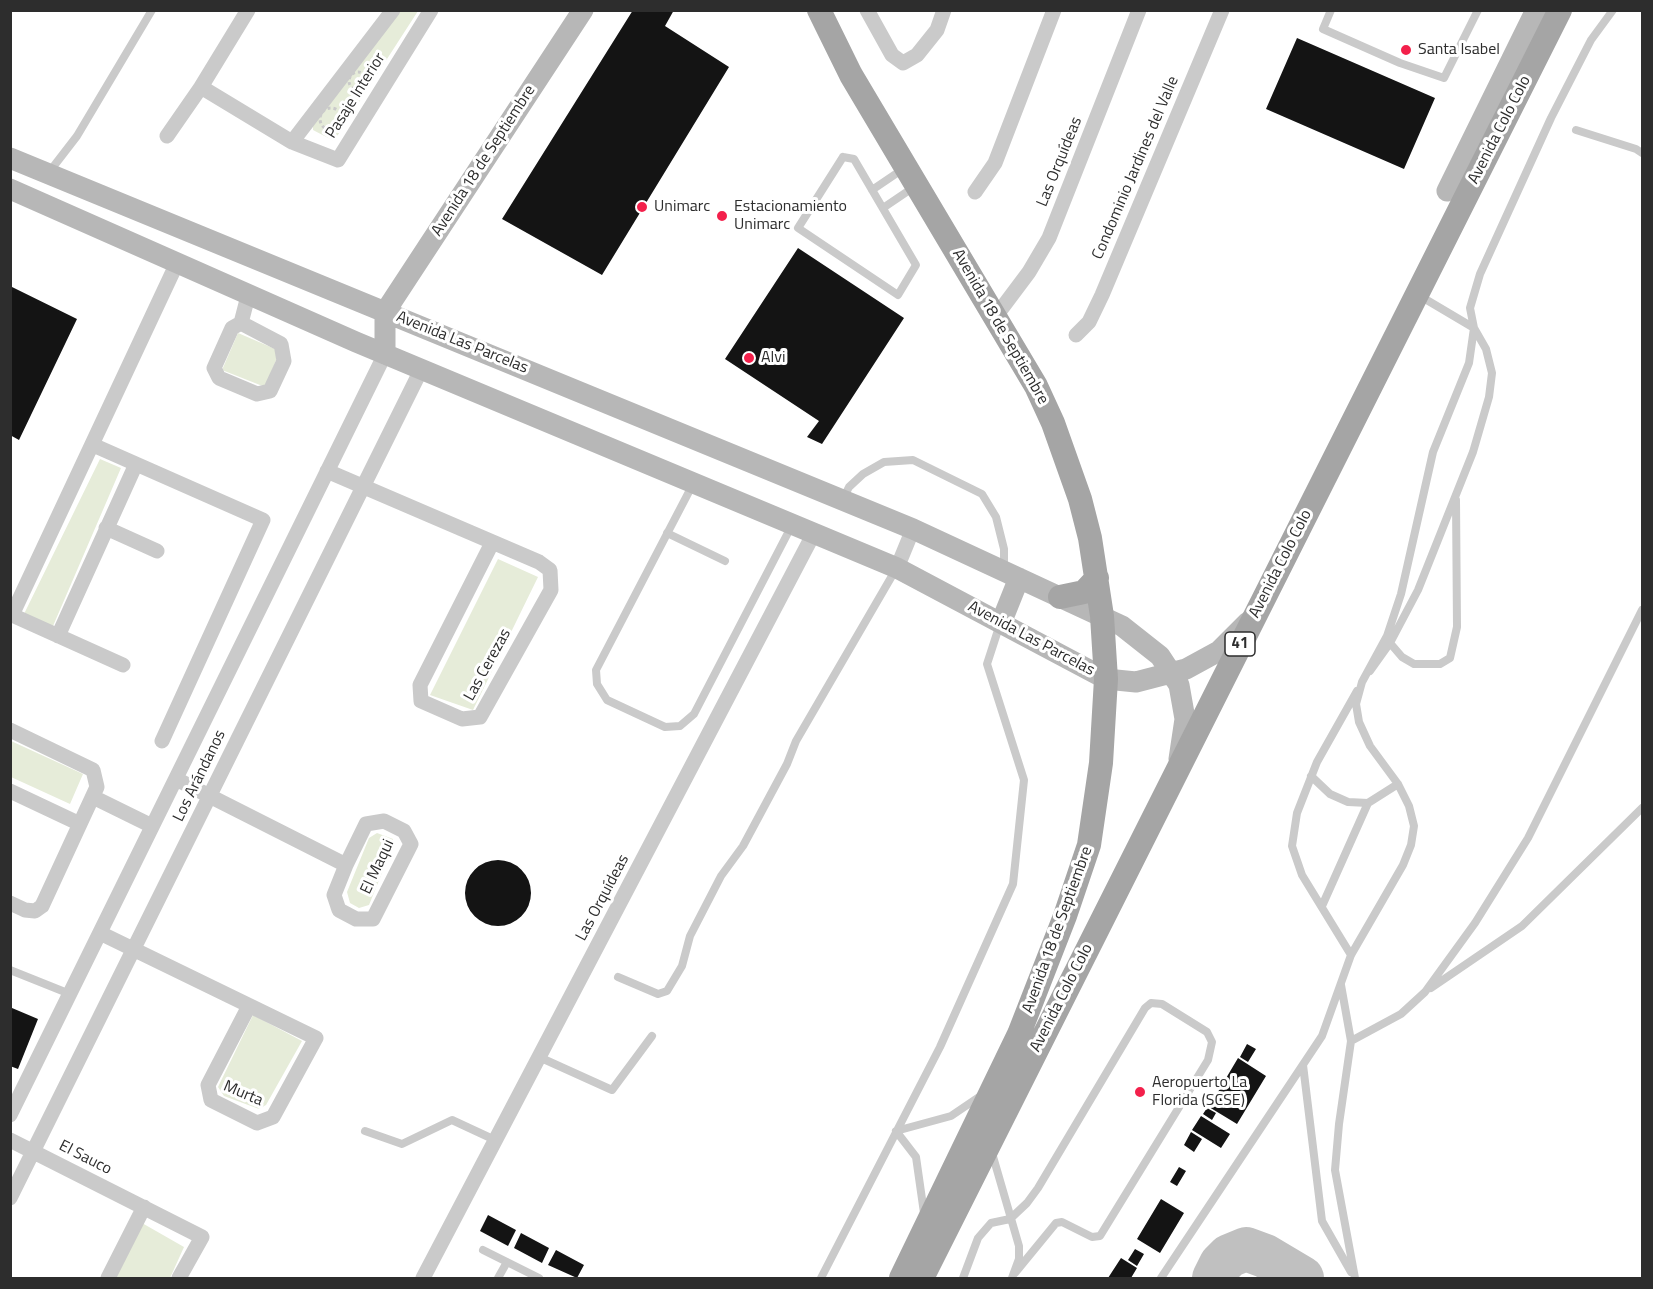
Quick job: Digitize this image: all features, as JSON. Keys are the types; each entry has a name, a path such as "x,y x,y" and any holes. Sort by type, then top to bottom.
{"main road":[{"name":"Avenida 18 de Septiembre","path":"385,312 583,10"},
{"name":"Avenida 18 de Septiembre","path":"819,10 851,75 1036,386 1064,451 1082,509 1097,578 1102,616 1106,679 1100,773 1089,845 1042,978 993,1088 901,1278"},
{"name":"Avenida Colo Colo","path":"1447,190 1536,10"},
{"name":"Avenida Colo Colo","path":"922,1278 1560,10"},
{"name":"Avenida Las Parcelas","path":"10,158 913,529 1102,616 1151,646 1173,674 1183,698 1185,719 1179,759 1167,791"},
{"name":"Avenida Las Parcelas","path":"10,189 248,296 421,370 897,568 1106,679 1136,681 1173,674 1209,657 1233,639 1267,594"},
{"path":"385,312 385,354"},
{"path":"1001,623 1011,574"},
{"path":"1060,597 1084,592 1097,578"}],"street":[{"path":"167,136 201,87 248,10"},
{"name":"Pasaje Interior","path":"292,142 393,10"},
{"name":"Pasaje Interior","path":"201,87 292,142 338,159 431,10"},
{"path":"867,10 892,55 903,63 917,55 937,30 944,10"},
{"path":"975,192 995,163 1054,10"},
{"name":"Las Orquídeas","path":"996,316 1029,272 1049,238 1139,10"},
{"name":"Condominio Jardines del Valle","path":"1076,335 1089,322 1102,295 1222,10"},
{"path":"123,665 12,615 177,263"},
{"path":"241,322 281,344 284,361 270,391 257,394 219,378 214,368 232,328 241,322 248,296"},
{"name":"Los Arándanos","path":"10,1115 385,354"},
{"name":"Los Arándanos","path":"10,1198 421,370"},
{"path":"93,446 264,520 162,741"},
{"path":"58,636 136,464"},
{"name":"Las Cerezas","path":"327,471 539,562 550,570 551,590 480,717 462,719 421,700 420,685 492,543"},
{"path":"106,528 157,551"},
{"path":"897,568 913,529"},
{"name":"Las Orquídeas","path":"423,1278 814,533"},
{"path":"10,730 93,770 97,787 42,906 35,911 25,910 10,903"},
{"name":"El Maqui","path":"176,779 346,865"},
{"path":"10,791 80,824"},
{"path":"93,797 152,826"},
{"name":"El Maqui","path":"384,821 404,831 411,844 374,919 356,919 339,910 333,895 346,865 366,824 384,821"},
{"name":"Murta","path":"100,933 316,1038 273,1117 257,1123 211,1100 208,1085 249,1006"},
{"name":"El Sauco","path":"10,1140 202,1237 179,1278"},
{"path":"108,1278 144,1207"}],"lane":[{"path":"48,173 77,136 152,10"},
{"path":"1331,10 1323,29 1400,63 1444,78 1478,10"},
{"path":"1351,955 1302,875 1292,846 1296,813 1311,776 1387,636 1401,594 1433,452 1469,363 1473,328 1470,308 1480,274 1551,118 1591,40 1613,10"},
{"path":"1576,130 1636,149 1642,153"},
{"path":"843,157 854,159 872,190 916,265 898,295 798,228 843,157"},
{"path":"872,190 912,176"},
{"path":"883,208 912,176"},
{"path":"1161,1278 1322,1036 1351,955 1411,846 1414,826 1409,806 1398,784 1370,746 1359,722 1356,704 1362,682 1390,643 1418,590 1473,452 1489,397 1492,373 1486,349 1473,328 1416,294"},
{"path":"842,500 849,487 863,474 884,462 913,460 982,494 996,517 1011,574"},
{"path":"694,483 601,658 596,677 602,695 612,704 665,727 673,728 686,723 694,714 792,524"},
{"path":"1390,643 1402,657 1414,664 1440,664 1450,658 1456,627 1456,493"},
{"path":"667,533 725,561"},
{"path":"618,977 658,994 667,991 681,966 690,936 721,876 744,846 787,764 796,741 897,568"},
{"path":"1425,992 1475,923 1528,838 1642,610"},
{"path":"821,1278 940,1047 1012,884 1024,780 987,664 1001,623"},
{"path":"1311,776 1330,794 1348,802 1368,803"},
{"path":"1322,906 1368,803 1398,784"},
{"path":"1351,1041 1401,1014 1425,992 1522,926 1642,808"},
{"path":"10,970 70,994"},
{"path":"1341,983 1351,1041 1335,1170 1355,1278"},
{"path":"963,1278 978,1238 992,1223 1010,1219 1027,1203 1038,1188 1145,1008 1151,1003 1162,1004 1207,1032 1212,1042 1208,1060 1100,1236 1092,1237 1062,1222 1056,1223 1013,1276"},
{"path":"539,1057 612,1090 652,1036"},
{"path":"1303,1064 1322,1221 1355,1278"},
{"path":"896,1131 951,1116 993,1088"},
{"path":"365,1131 402,1144 452,1120 495,1140"},
{"path":"896,1131 916,1157 926,1226"},
{"path":"990,1143 1019,1246 1013,1276"},
{"path":"483,1250 539,1278"},
{"path":"498,1278 507,1262"}],"path":[{"path":"325,109 336,109 342,114 343,122 336,130 325,129 321,123 321,115 325,109"}],"green space":[{"path":"401,11 418,11 334,141 313,130 313,118 392,17"},
{"path":"238,333 280,351 265,387 222,370"},
{"path":"100,459 121,468 53,626 24,614"},
{"path":"498,559 538,577 473,710 430,695"},
{"path":"11,741 83,774 70,804 11,777"},
{"path":"377,833 393,839 393,846 369,905 359,908 350,903 347,892 369,838"},
{"path":"253,1015 302,1041 266,1105 259,1109 224,1096 218,1087"},
{"path":"142,1223 184,1247 170,1278 115,1278"}],"building":[{"path":"633,10 674,10 665,26 729,67 602,275 502,219"},
{"path":"1297,38 1435,98 1404,169 1266,109"},
{"path":"798,248 904,318 822,444 807,437 819,421 725,359"},
{"path":"10,286 77,319 19,440 10,435"},
{"path":"498,860 510,863 521,870 528,881 531,893 528,905 521,916 510,923 498,926 486,923 475,916 468,905 465,893 468,881 475,870 486,863"},
{"path":"12,1008 38,1019 18,1069 10,1066"},
{"path":"1247,1044 1256,1049 1248,1062 1240,1057"},
{"path":"1238,1058 1266,1076 1237,1124 1209,1107"},
{"path":"1207,1108 1216,1113 1212,1120 1203,1114"},
{"path":"1201,1116 1230,1134 1221,1148 1192,1130"},
{"path":"1191,1132 1202,1139 1194,1152 1184,1145"},
{"path":"1179,1167 1186,1171 1177,1186 1170,1182"},
{"path":"1161,1199 1184,1213 1160,1253 1137,1239"},
{"path":"488,1215 516,1230 508,1246 480,1231"},
{"path":"521,1233 549,1248 542,1263 514,1248"},
{"path":"1135,1249 1144,1254 1137,1266 1128,1260"},
{"path":"556,1250 584,1265 577,1278 548,1265"},
{"path":"1121,1258 1137,1268 1131,1278 1108,1278"}],"taxiway":[{"path":"1214,1278 1221,1264 1229,1256 1246,1249 1265,1256 1302,1278"}],"place":[{"name":"Santa Isabel","path":"1406,50"},
{"name":"Unimarc","path":"642,207"},
{"name":"Estacionamiento Unimarc","path":"722,216"},
{"name":"Alvi","path":"749,358"},
{"name":"Aeropuerto La Florida (SCSE)","path":"1140,1092"}]}
